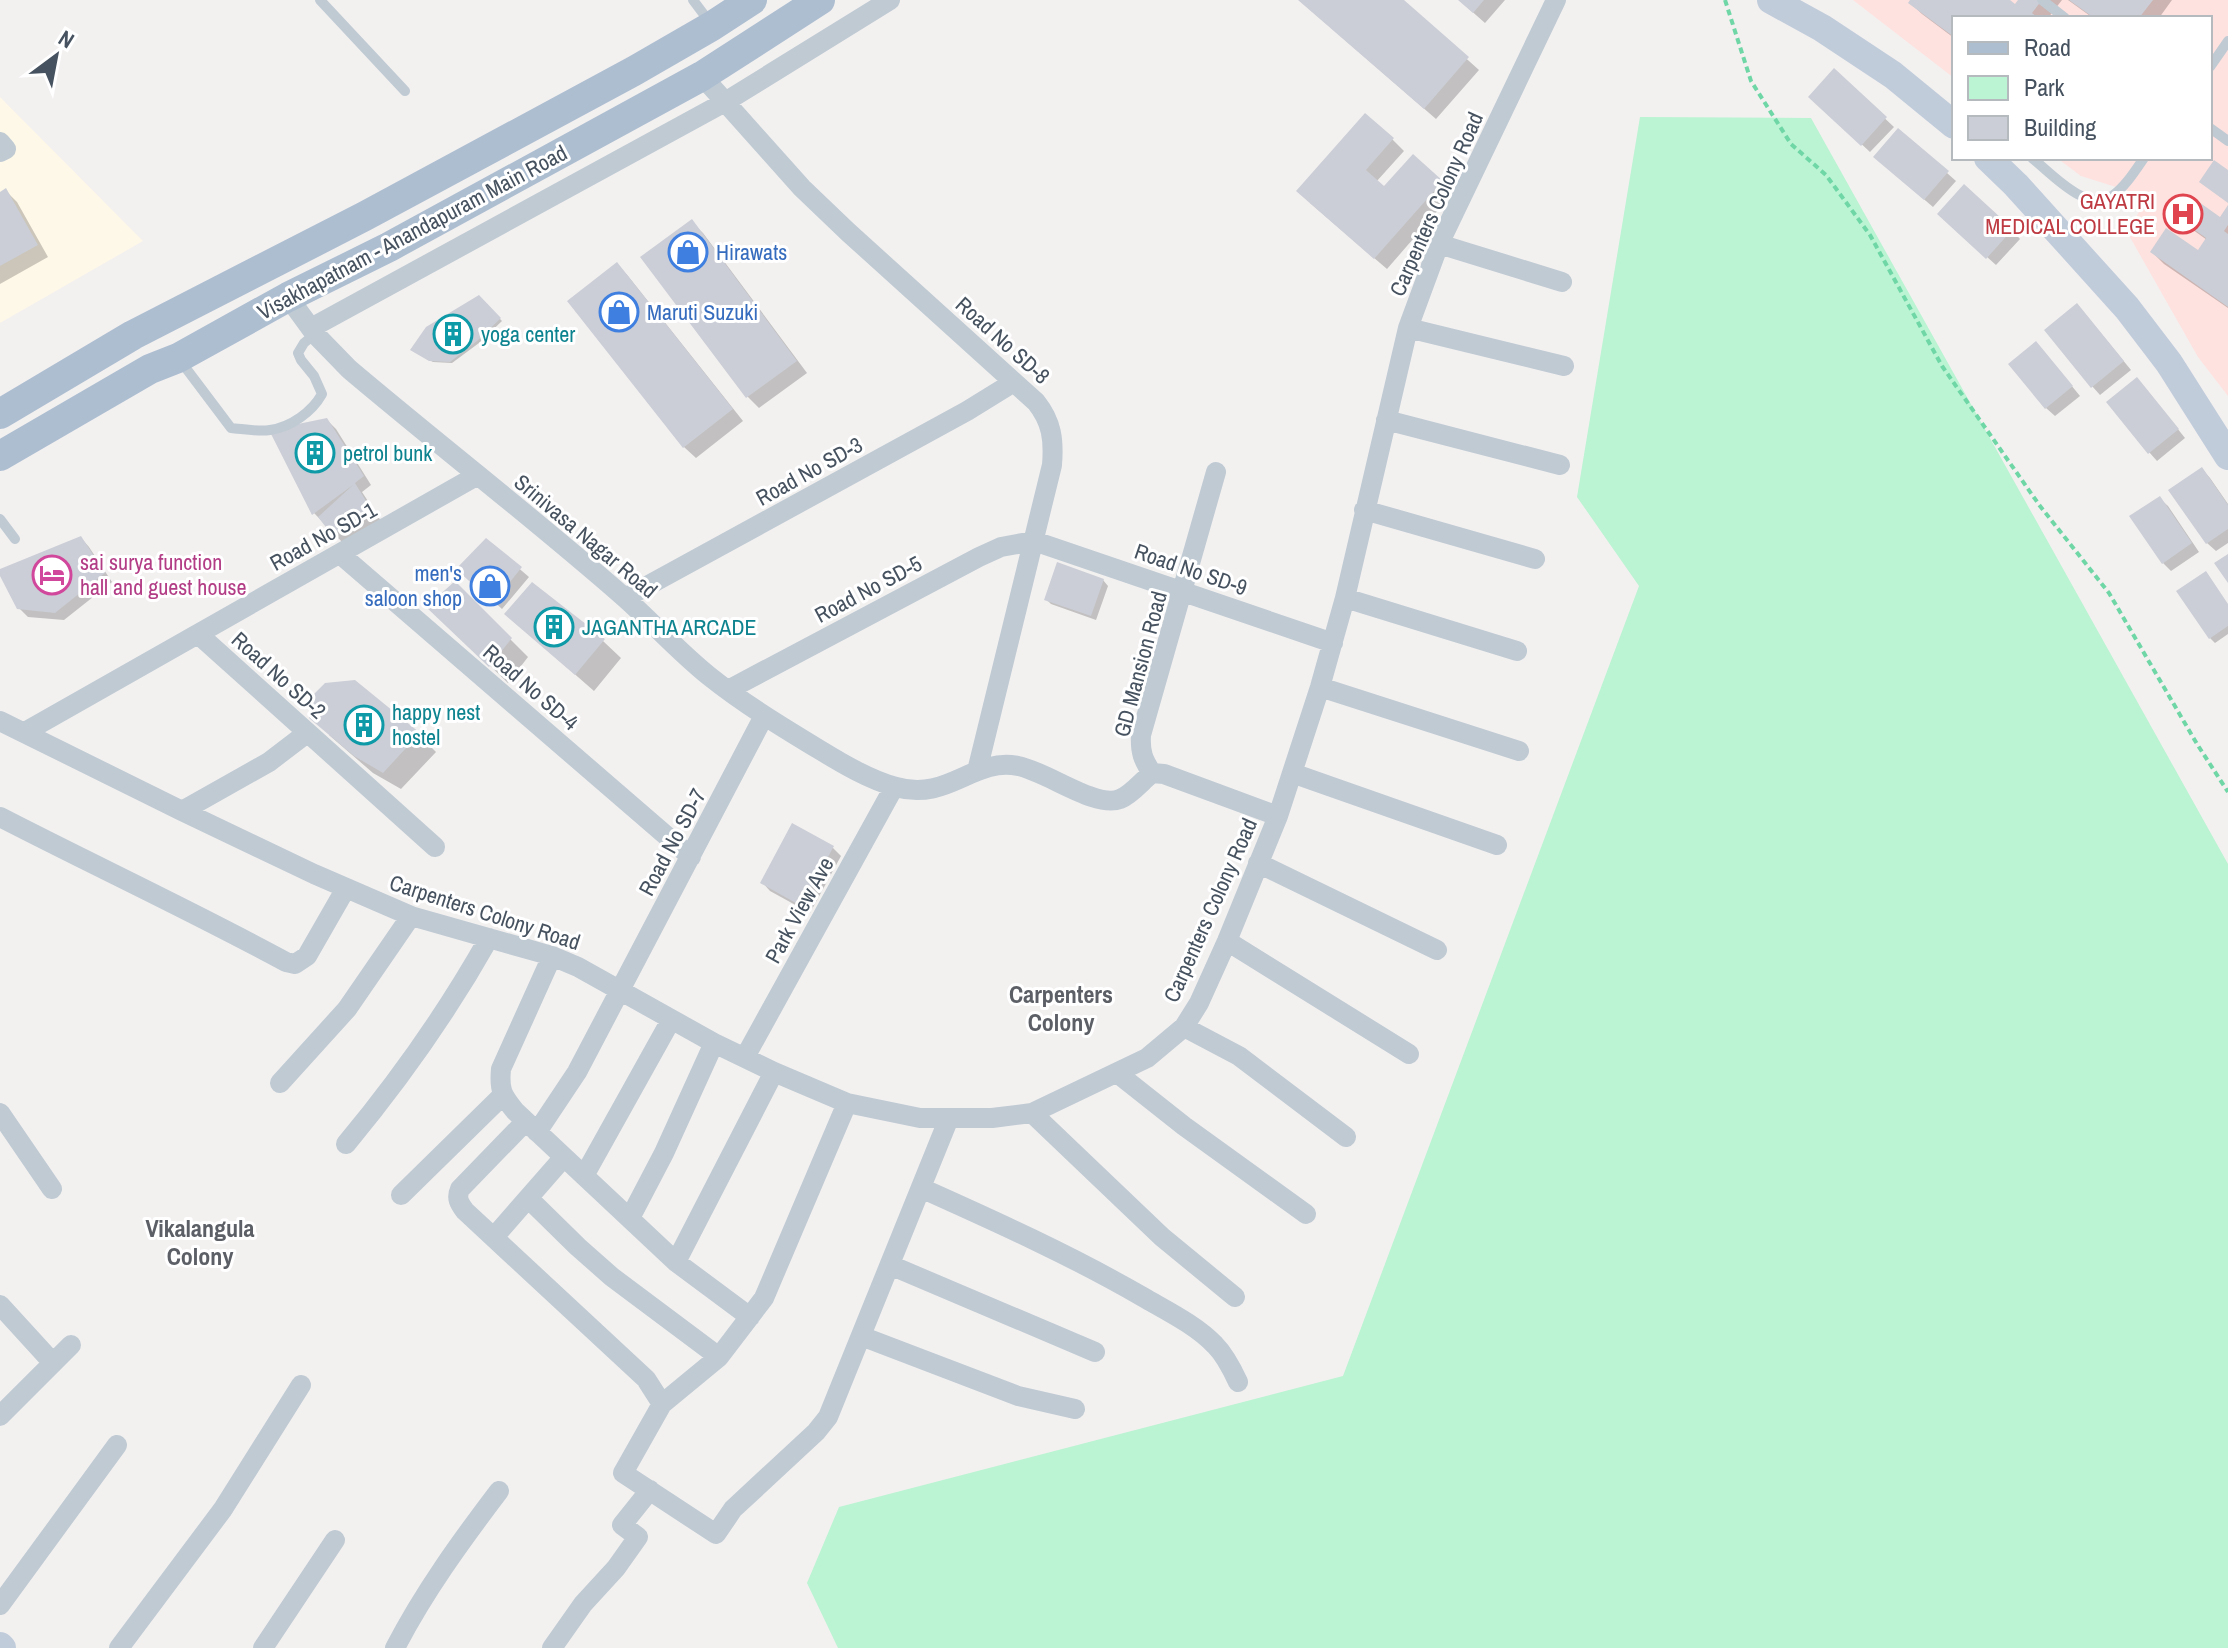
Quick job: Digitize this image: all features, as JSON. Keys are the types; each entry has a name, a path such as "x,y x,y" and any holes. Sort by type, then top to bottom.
{"main road":[{"name":"Visakhapatnam - Anandapuram Main Road","path":"0,414 133,335 365,216 634,71 752,0"},
{"name":"Visakhapatnam - Anandapuram Main Road","path":"0,456 150,369 178,358 288,297 389,247 702,76 820,0"}],"street":[{"path":"313,331 725,102 890,0"},
{"name":"Carpenters Colony Road","path":"0,721 182,811 411,916 552,956 714,1043 847,1103 920,1118 992,1118 1032,1113 1147,1058 1184,1027 1199,1003 1278,816 1320,687 1345,598 1408,328 1439,244 1556,0"},
{"path":"1771,0 1822,28 1948,116"},
{"name":"Road No SD-8","path":"702,76 802,188 1036,402 1051,426 1054,443 1052,465 977,771"},
{"path":"0,142 6,149 0,152"},
{"path":"1990,160 2127,308 2169,363 2228,456"},
{"path":"1439,244 1562,282"},
{"name":"Srinivasa Nagar Road","path":"288,297 313,331 360,378 625,598 672,644 764,716 831,756 894,787 917,792 941,788 996,765 1018,766 1109,802 1123,798 1152,773"},
{"path":"1408,328 1564,366"},
{"name":"Road No SD-3","path":"625,598 967,411 1014,382"},
{"path":"1386,420 1560,465"},
{"name":"GD Mansion Road","path":"1152,773 1140,749 1141,735 1216,472"},
{"name":"Road No SD-1","path":"25,732 478,475"},
{"path":"1364,510 1535,559"},
{"name":"Road No SD-9","path":"1034,541 1333,643"},
{"name":"Road No SD-5","path":"728,690 979,557 1001,547 1034,541"},
{"name":"Road No SD-4","path":"340,554 691,857"},
{"path":"1345,598 1517,651"},
{"name":"Road No SD-2","path":"198,634 435,847"},
{"path":"1320,687 1519,751"},
{"name":"Road No SD-7","path":"494,1237 459,1203 457,1196 460,1189 531,1127 577,1072 764,716"},
{"path":"182,811 269,762 307,733"},
{"path":"1152,773 1164,774 1278,816"},
{"path":"1292,773 1497,845"},
{"name":"Park View Ave","path":"745,1057 894,787"},
{"path":"0,817 295,964 307,956 346,888"},
{"path":"1258,863 1437,950"},
{"path":"280,1083 347,1009 411,916"},
{"path":"346,1144 388,1094 432,1032 489,938"},
{"path":"1227,941 1409,1054"},
{"path":"552,956 501,1069 503,1095 531,1127 676,1262 750,1317"},
{"path":"584,1176 671,1020"},
{"path":"1184,1027 1239,1056 1346,1137"},
{"path":"630,1218 664,1153 714,1043"},
{"path":"676,1262 774,1072"},
{"path":"1117,1073 1184,1126 1306,1214"},
{"path":"401,1195 503,1095"},
{"path":"847,1103 764,1298 719,1357 662,1404 623,1473 716,1534 733,1509 823,1425 949,1118"},
{"path":"0,1113 52,1189"},
{"path":"1032,1113 1162,1237 1235,1297"},
{"path":"564,1157 494,1237 646,1379 662,1404"},
{"path":"921,1188 1018,1232 1158,1305 1216,1346 1238,1382"},
{"path":"528,1198 612,1277 719,1357"},
{"path":"890,1265 1095,1352"},
{"path":"0,1305 53,1363"},
{"path":"861,1336 1018,1396 1075,1409"},
{"path":"0,1416 71,1345"},
{"path":"119,1648 223,1509 301,1385"},
{"path":"0,1605 117,1445"},
{"path":"552,1648 583,1604 616,1568 638,1537 622,1525 650,1490"},
{"path":"395,1648 461,1540 499,1491"},
{"path":"263,1648 335,1540"}],"lane":[{"path":"320,0 405,91"},
{"path":"693,0 712,26"},
{"path":"2042,0 2062,16"},
{"path":"2212,64 2228,41"},
{"path":"2034,160 2071,190 2098,202 2111,197 2127,182 2143,160"},
{"path":"178,358 231,428 269,430 292,423 315,406 322,394 298,353 313,331"},
{"path":"0,519 15,539"}],"path":[{"path":"1725,0 1751,81 1791,144 1826,175 1870,235 1942,366 2040,506 2109,593 2228,792"}],"shaded area":[{"name":"GAYATRI MEDICAL COLLEGE","path":"1853,0 2228,0 2228,396 2198,357 2127,232 2148,197 2081,176 2060,160 2212,160 2212,16 1952,16 1952,76"},
{"path":"0,97 143,241 0,323"}],"green space":[{"path":"1640,117 1811,118 2228,864 2228,1648 838,1648 807,1583 839,1507 1343,1376 1639,586 1577,497"}],"building":[{"path":"1298,0 1404,0 1469,57 1424,109"},
{"path":"1458,0 1484,0 1473,13"},
{"path":"1910,0 2010,0 2015,4 2018,0 2042,0 2032,13 2036,16 1952,16 1952,36 1908,3"},
{"path":"2069,0 2153,0 2141,16 2091,16"},
{"path":"1834,68 1887,117 1861,146 1808,97"},
{"path":"1365,113 1394,138 1366,170 1384,186 1413,154 1443,181 1374,259 1296,191"},
{"path":"1898,128 1949,171 1924,200 1873,157"},
{"path":"2214,160 2228,170 2228,203 2199,182"},
{"path":"1964,184 2013,229 1986,259 1937,214"},
{"path":"6,188 38,245 0,266 0,192"},
{"path":"2189,195 2220,217 2228,205 2228,225 2224,231 2228,234 2228,307 2150,252 2166,228 2198,250 2206,238 2175,216"},
{"path":"692,219 797,361 746,398 640,257"},
{"path":"617,262 733,409 683,448 567,301"},
{"name":"yoga center","path":"479,295 501,318 477,341 450,362 429,361 410,350 426,327"},
{"path":"2077,303 2124,361 2091,388 2044,330"},
{"path":"2036,341 2073,386 2045,409 2008,364"},
{"path":"2137,377 2179,429 2148,454 2106,402"},
{"name":"petrol bunk","path":"327,418 364,476 355,483 371,509 332,535 318,517 353,485 312,515 269,430"},
{"path":"2202,467 2228,505 2228,529 2206,544 2168,490"},
{"path":"2160,496 2192,543 2162,564 2129,516"},
{"name":"sai surya function hall and guest house","path":"81,536 105,573 55,613 17,609 0,576 0,569"},
{"name":"men's saloon shop","path":"486,538 522,567 493,603 456,569"},
{"path":"2228,554 2228,583 2214,563"},
{"path":"1057,562 1104,579 1091,616 1044,600"},
{"path":"2206,571 2228,604 2228,626 2209,639 2176,591"},
{"path":"455,581 512,638 489,667 426,607"},
{"name":"JAGANTHA ARCADE","path":"532,582 605,639 575,675 504,614"},
{"name":"happy nest hostel","path":"355,680 420,733 383,773 354,756 309,718 312,696 325,683"},
{"path":"792,823 834,846 801,906 760,883"}],"place":[{"name":"GAYATRI MEDICAL COLLEGE","path":"2183,214"},
{"name":"Hirawats","path":"688,252"},
{"name":"Maruti Suzuki","path":"619,312"},
{"name":"yoga center","path":"453,334"},
{"name":"petrol bunk","path":"315,453"},
{"name":"sai surya function hall and guest house","path":"52,575"},
{"name":"men's saloon shop","path":"490,586"},
{"name":"JAGANTHA ARCADE","path":"554,627"},
{"name":"happy nest hostel","path":"364,725"}],"district":[{"name":"Carpenters Colony","path":"1061,1008"},
{"name":"Vikalangula Colony","path":"200,1242"}]}
